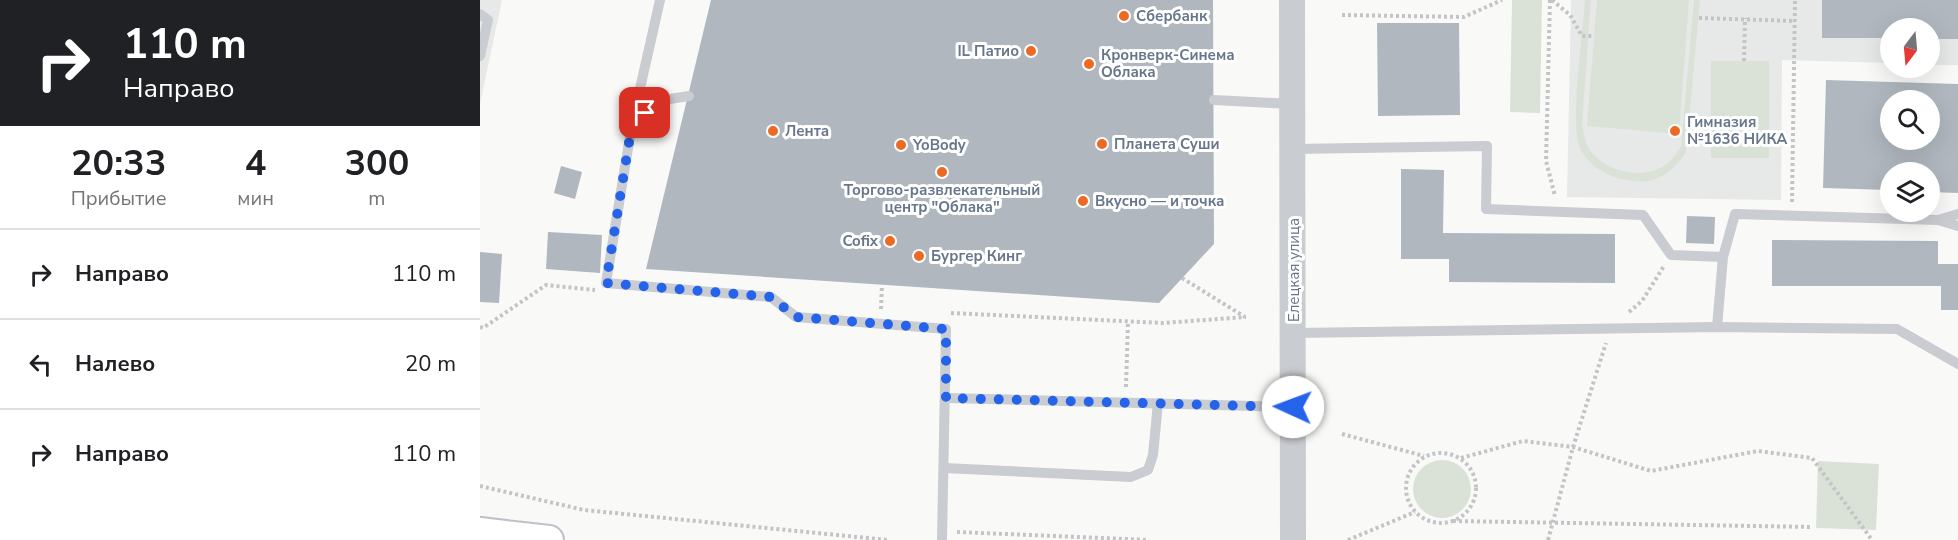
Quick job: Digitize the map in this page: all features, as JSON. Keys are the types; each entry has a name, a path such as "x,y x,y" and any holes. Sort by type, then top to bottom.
{"main road":[{"path":"480,532 549,540"}],"street":[{"name":"Елецкая улица","path":"1292,0 1293,540"}],"lane":[{"path":"660,0 632,124 606,283 771,297 796,317 946,329 943,536"},
{"path":"480,14 488,20 480,56"},
{"path":"632,124 657,102 688,96"},
{"path":"1214,100 1293,104"},
{"path":"1293,150 1487,146 1486,209 1643,215 1671,255 1723,257"},
{"path":"1717,327 1723,257 1735,214 1880,218"},
{"path":"1940,219 1958,214"},
{"path":"1940,221 1958,226"},
{"path":"1294,333 1717,327 1897,328 1958,364"},
{"path":"946,398 1293,407"},
{"path":"944,468 1131,477 1148,470 1153,455 1158,404"}],"path":[{"path":"1342,15 1464,17 1502,0"},
{"path":"1551,0 1570,15 1582,36 1594,36"},
{"path":"1551,0 1546,161 1559,210"},
{"path":"1792,214 1795,0"},
{"path":"1699,18 1795,21"},
{"path":"1744,61 1745,18"},
{"path":"1548,540 1573,447 1610,329 1642,301 1671,255"},
{"path":"1182,278 1246,317"},
{"path":"881,309 882,285"},
{"path":"1125,403 1128,321"},
{"path":"1342,434 1425,456 1443,452 1461,458 1523,441 1573,447 1651,471 1758,451 1812,458 1872,540"},
{"path":"1425,456 1409,471 1406,482 1409,503 1415,512 1433,522 1812,527"},
{"path":"1453,521 1471,508 1475,497 1474,475 1461,458"},
{"path":"480,486 584,510 888,540"},
{"path":"1348,540 1415,512"},
{"path":"943,536 1149,540"}],"shaded area":[{"path":"480,0 502,0 480,104"},
{"path":"1512,0 1542,0 1540,113 1510,112"},
{"name":"Гимназия №1636 НИКА","path":"1571,0 1958,0 1958,65 1940,65 1940,18 1880,18 1880,63 1782,60 1781,200 1567,197"},
{"path":"1585,0 1591,0 1582,124 1585,140 1591,151 1608,165 1619,170 1641,173 1665,165 1681,146 1694,0 1700,0 1686,152 1671,170 1658,178 1634,181 1611,176 1591,163 1581,150 1576,122 1576,101"},
{"path":"1597,0 1689,0 1679,134 1587,126"},
{"path":"1711,61 1769,61 1769,158 1711,158"},
{"path":"1442,460 1458,465 1466,473 1471,489 1466,505 1458,513 1442,518 1426,513 1418,505 1413,489 1418,473 1426,465"},
{"path":"1818,461 1879,464 1876,530 1816,528"}],"building":[{"name":"Торгово-развлекательный центр \"Облака\"","path":"711,0 1213,0 1214,244 1159,303 646,269"},
{"path":"1822,0 1958,0 1958,39 1940,39 1940,18 1880,18 1880,38 1822,38"},
{"path":"1377,23 1459,23 1460,115 1378,116"},
{"path":"1826,80 1958,84 1958,193 1940,192 1940,162 1880,162 1880,190 1823,188"},
{"path":"561,166 582,172 575,199 554,193"},
{"path":"1401,169 1444,170 1443,233 1615,234 1615,283 1449,282 1449,259 1401,259"},
{"path":"1687,216 1715,217 1714,244 1686,243"},
{"path":"548,232 602,235 600,273 546,269"},
{"path":"1772,240 1938,241 1938,264 1958,264 1958,310 1941,310 1941,286 1772,286"},
{"path":"480,252 502,254 499,303 480,302"}],"place":[{"name":"Сбербанк","path":"1124,16"},
{"name":"IL Патио","path":"1031,51"},
{"name":"Кронверк-Синема Облака","path":"1089,64"},
{"name":"Лента","path":"773,131"},
{"name":"Гимназия №1636 НИКА","path":"1675,131"},
{"name":"Планета Суши","path":"1102,144"},
{"name":"YoBody","path":"901,145"},
{"name":"Торгово-развлекательный центр \"Облака\"","path":"942,172"},
{"name":"Вкусно — и точка","path":"1083,201"},
{"name":"Cofix","path":"890,241"},
{"name":"Бургер Кинг","path":"919,256"}],"route":[{"path":"645,113 632,124 606,283 771,297 796,317 946,329 946,398 1293,407"}]}
